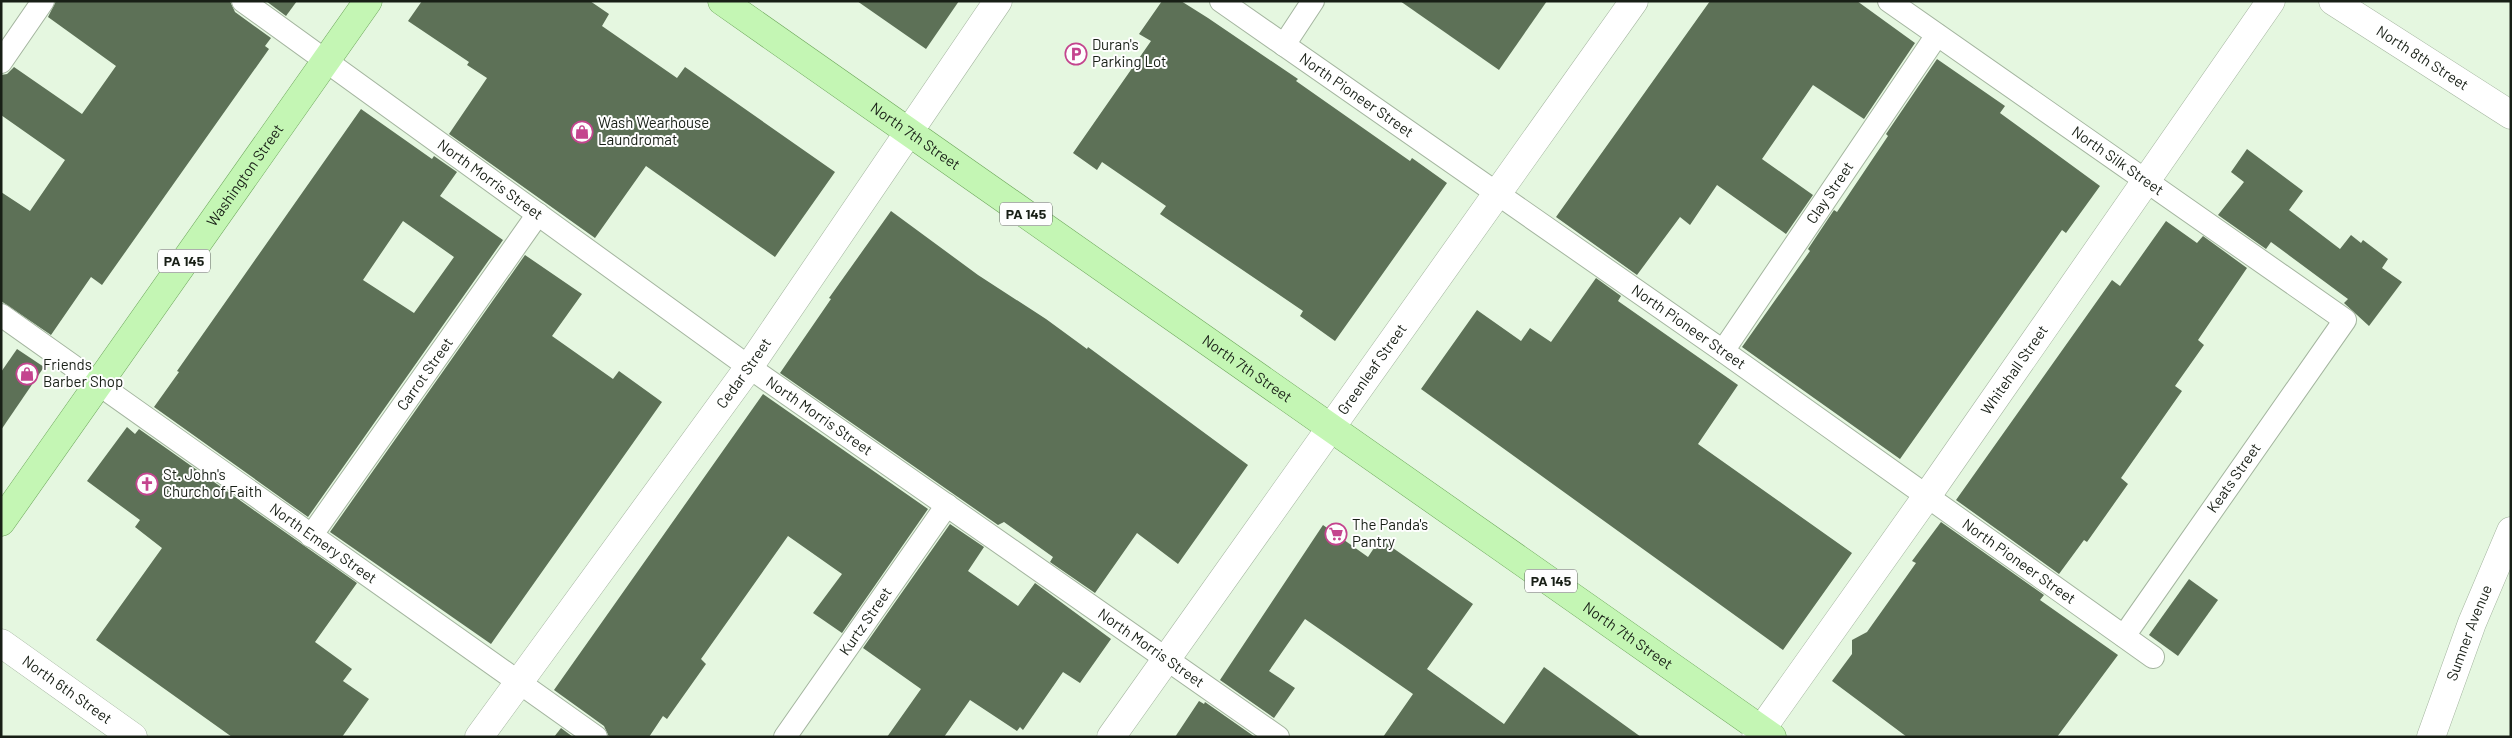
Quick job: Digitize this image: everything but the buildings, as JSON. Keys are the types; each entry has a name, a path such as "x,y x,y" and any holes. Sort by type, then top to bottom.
{"main road":[{"name":"Washington Street","path":"1,522 368,1"},
{"name":"North 7th Street","path":"722,1 909,134 1331,426 1763,734"}],"street":[{"name":"Cedar Street","path":"479,737 749,367 998,1"},
{"name":"Greenleaf Street","path":"1111,737 1634,1"},
{"name":"Whitehall Street","path":"1763,734 2271,1"},
{"name":"North 8th Street","path":"2333,1 2511,115"},
{"name":"Sumner Avenue","path":"2432,737 2472,623 2511,531"},
{"name":"North 6th Street","path":"1,643 133,737"}],"lane":[{"path":"1,62 43,1"},
{"name":"North Morris Street","path":"243,1 535,207 749,367 1278,737"},
{"name":"North Pioneer Street","path":"1221,1 1723,351 2153,657"},
{"path":"1284,45 1313,1"},
{"name":"North Silk Street","path":"1889,1 2345,320"},
{"name":"Clay Street","path":"1723,351 1937,34"},
{"name":"Carrot Street","path":"310,536 535,207"},
{"name":"North Emery Street","path":"1,315 310,536 596,737"},
{"name":"Keats Street","path":"2124,636 2345,320"},
{"name":"Kurtz Street","path":"784,737 947,505"}],"place":[{"name":"Duran's Parking Lot","path":"1076,54"},
{"name":"Wash Wearhouse Laundromat","path":"582,132"},
{"name":"Friends Barber Shop","path":"27,374"},
{"name":"St. John's Church of Faith","path":"147,484"},
{"name":"The Panda's Pantry","path":"1336,534"}]}
